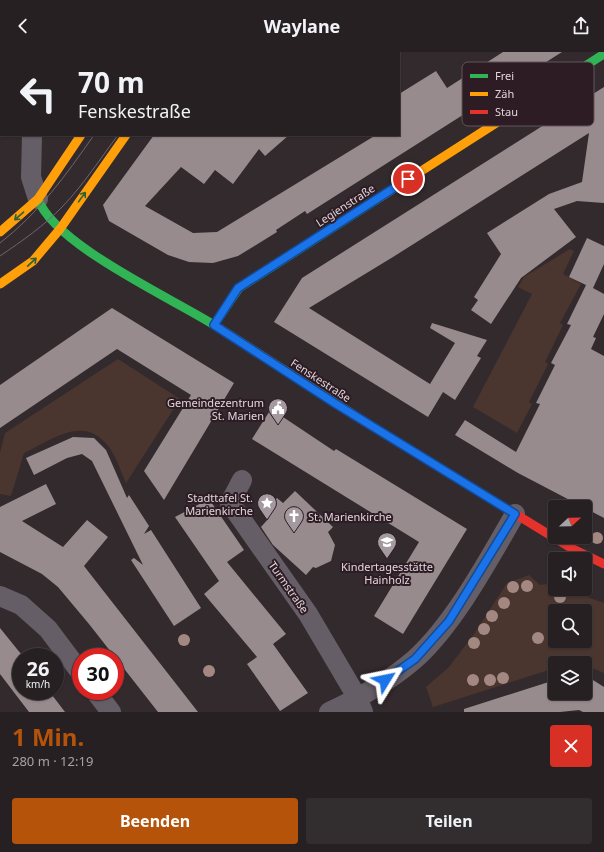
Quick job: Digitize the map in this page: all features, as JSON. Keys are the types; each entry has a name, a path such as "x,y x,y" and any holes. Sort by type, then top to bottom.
{"street":[{"name":"Legienstraße","path":"591,62 604,54"},
{"name":"Legienstraße","path":"214,325 238,288 491,126"},
{"path":"32,136 31,177 38,199"},
{"path":"0,232 38,199 80,136"},
{"path":"0,284 33,261 60,229 125,136"},
{"name":"Fenskestraße","path":"38,199 40,207 60,229 113,267 214,325 336,404 571,548 604,564"},
{"name":"Turmstraße","path":"242,480 230,503 308,614 360,705"},
{"path":"329,712 360,705 415,659 449,621 515,514"},
{"path":"0,596 21,605 48,629 72,661"},
{"path":"102,700 111,712"}],"shaded area":[{"path":"570,249 574,251 563,274 581,284 560,323 563,325 545,362 548,364 529,402 532,404 517,433 473,407 532,294 518,287 524,277"},
{"path":"118,359 180,399 126,483 116,459 109,447 99,437 89,432 79,431 68,432 57,436 24,453 11,496 0,494 0,453 5,433"},
{"path":"529,575 540,585 548,584 548,596 584,596 604,603 604,673 592,668 592,656 548,656 548,670 433,707 426,687 449,667 474,634 507,583"}],"building":[{"path":"503,52 562,52 546,62 487,62"},
{"path":"436,71 447,88 462,78 462,116 307,214 305,211 276,230 277,232 238,256 213,263 189,262 168,255 109,221 103,205 153,136 288,136 265,156 259,149 233,184 215,170 204,184 181,167 145,206 193,233 217,232 374,136 400,136 400,93"},
{"path":"604,87 604,203 577,201 554,209 576,237 521,278 491,324 471,310 478,300 474,297 501,254 487,233 549,194 582,182 589,133 393,257 309,308 430,384 455,343 430,328 432,323 487,340 477,356 481,358 455,400 443,392 428,417 274,322 302,278 542,126 594,126 594,93"},
{"path":"587,238 604,246 604,264 593,288 604,294 604,314 593,337 596,338 591,349 604,356 604,518 592,512 592,500 570,500 518,473 455,435 465,420 516,452 540,404 536,403 555,365 551,363 571,325 567,324 586,285 569,277"},
{"path":"112,308 234,383 164,500 144,471 191,395 117,349 0,428 0,385"},
{"path":"271,409 334,451 336,449 467,529 403,634 374,616 419,542 252,439"},
{"path":"73,437 94,438 106,450 127,498 129,495 149,526 144,534 151,530 201,608 174,626 131,560 134,558 143,565 92,461 82,454 67,458 34,475 26,458"},
{"path":"46,484 56,504 22,521 63,547 87,520 108,537 84,566 198,712 158,712 124,669 124,648 108,648 58,587 42,574 0,552 0,507"},
{"name":"St. Marienkirche","path":"295,491 333,527 328,532 335,545 331,561 316,568 313,567 306,575 273,545 261,527 269,518 264,513 277,498 283,503"},
{"path":"209,499 244,550 227,562 286,634 273,644 308,693 280,711 247,664 257,657 204,594 219,581 175,517"},
{"path":"0,628 16,648 12,648 12,690 0,674"},
{"path":"592,679 604,687 604,712 583,712 579,710 560,712 464,712 464,709 548,682 548,700 592,700"},
{"path":"20,700 56,700 65,712 29,712"}],"tram line":[{"path":"0,243 27,219 51,193 93,136"},
{"path":"0,256 41,227 71,198 117,136"}],"traffic: fast":[{"path":"592,62 604,54"},
{"path":"38,199 49,217 67,235 91,253 119,271 219,328"},
{"path":"214,325 239,288 376,200"}],"traffic: slow":[{"path":"376,200 492,126"},
{"path":"0,232 38,199 80,136"},
{"path":"0,284 33,261 60,229 125,136"},
{"path":"219,328 365,422"}],"traffic: jam":[{"path":"365,422 571,548 604,564"}],"place":[{"name":"Gemeindezentrum St. Marien","path":"278,425"},
{"name":"Stadttafel St. Marienkirche","path":"267,520"},
{"name":"St. Marienkirche","path":"294,533"},
{"name":"Kindertagesstätte Hainholz","path":"387,559"}],"route":[{"path":"385,680 415,659 449,621 515,514 336,404 214,325 238,288 408,179"}]}
